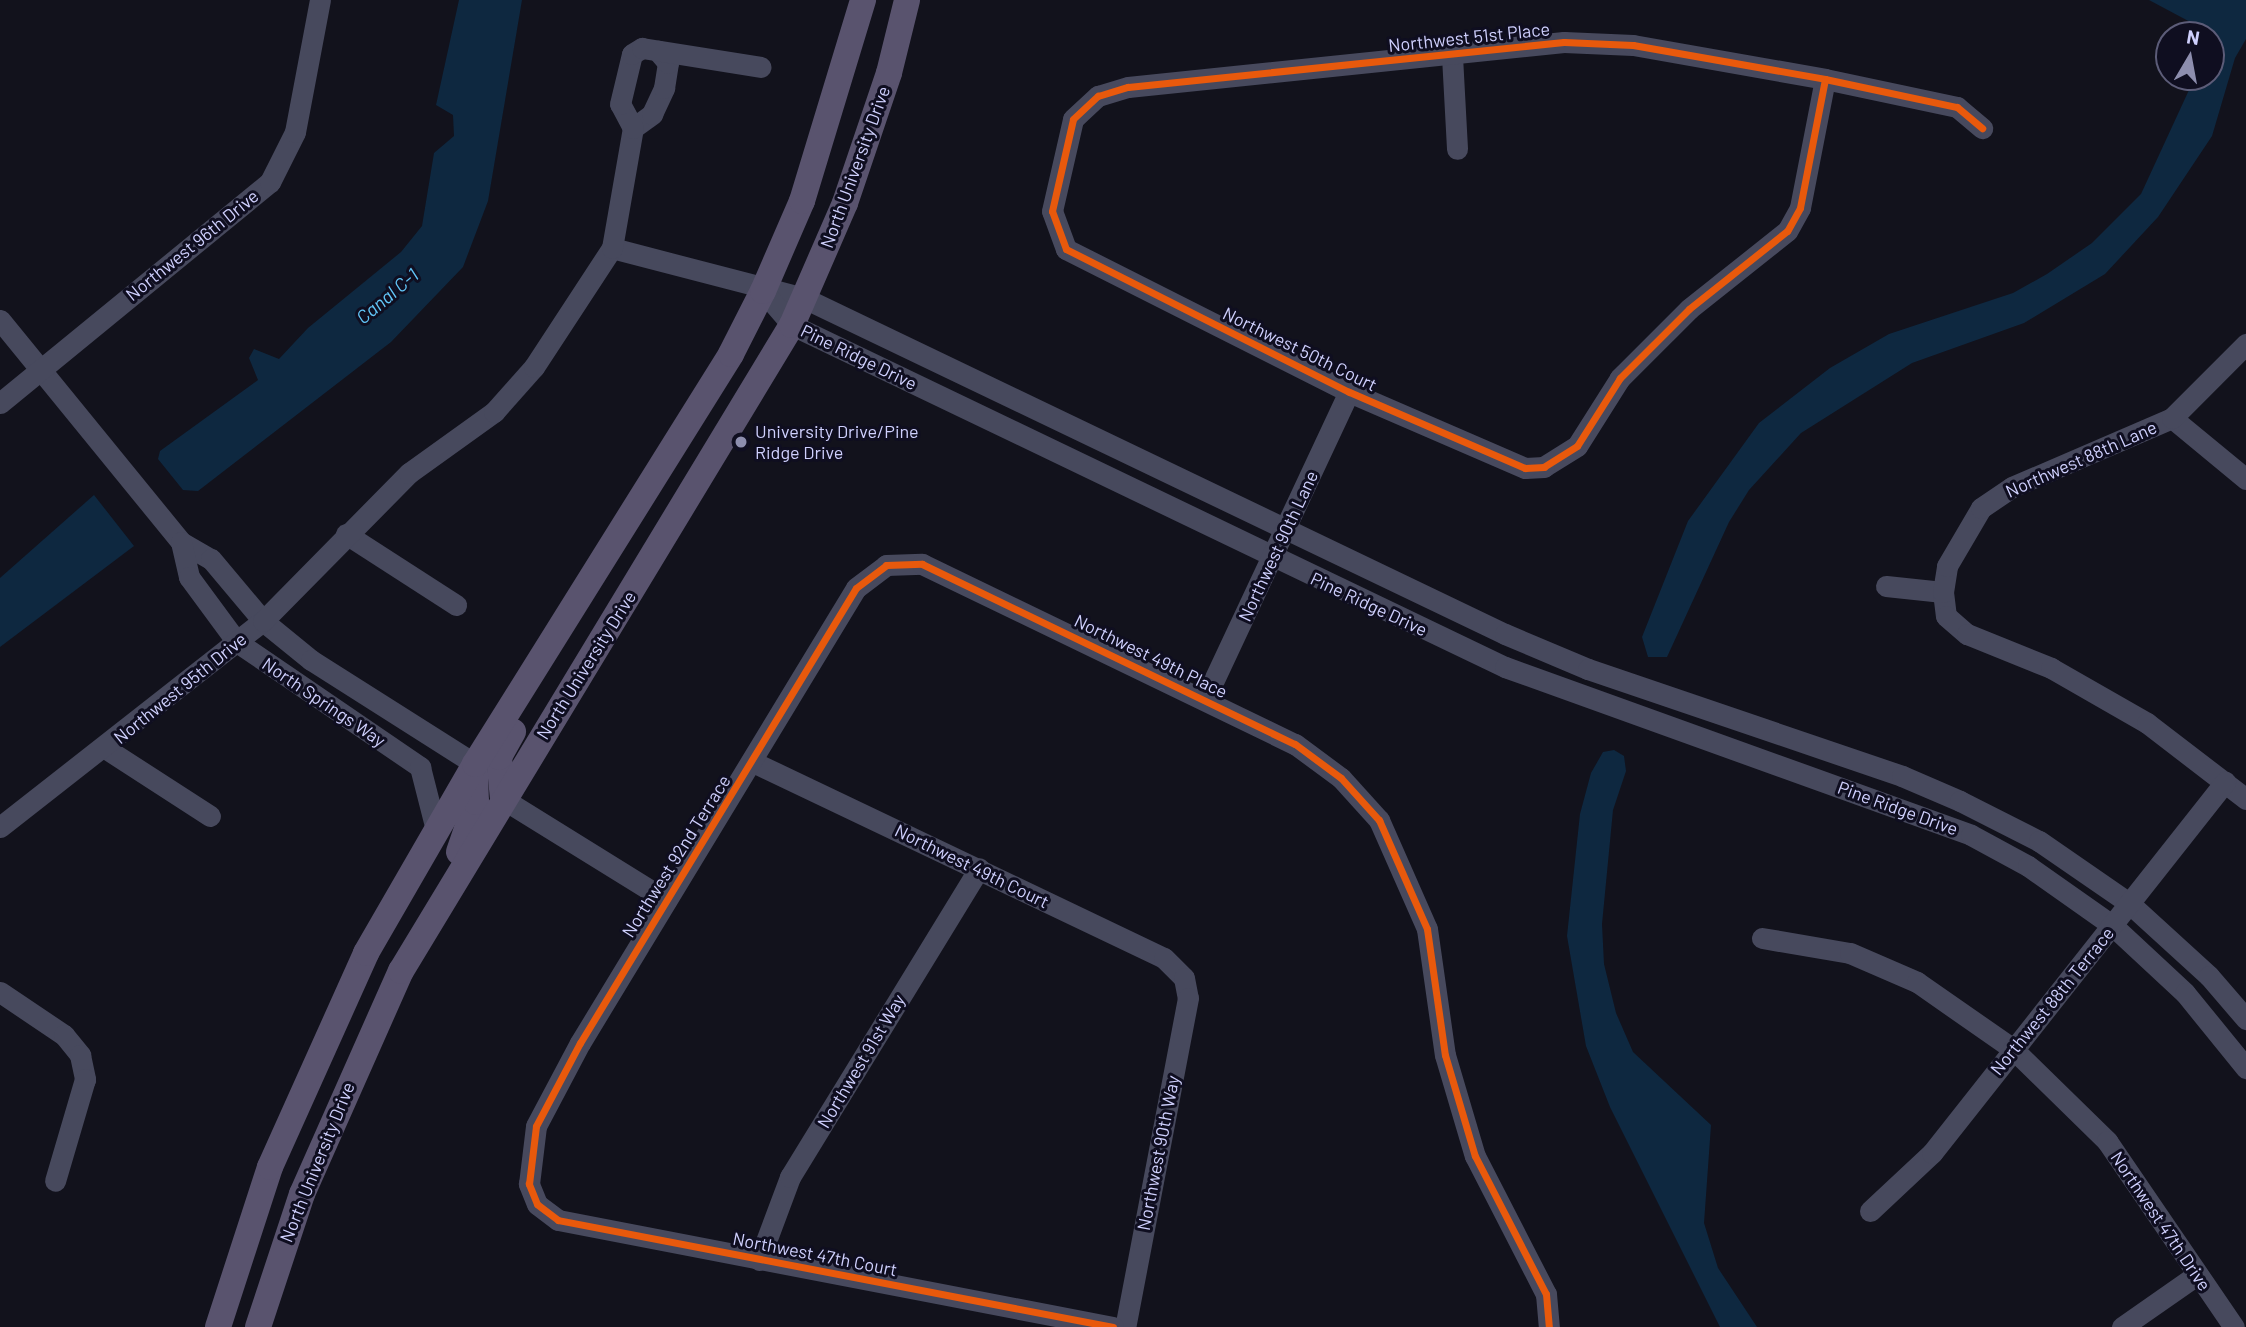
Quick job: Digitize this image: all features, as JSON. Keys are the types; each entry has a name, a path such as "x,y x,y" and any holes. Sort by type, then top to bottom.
{"main road":[{"path":"218,1327 263,1188 307,1074 366,953 475,764 731,354 763,291 806,188 863,0"},
{"name":"North University Drive","path":"258,1327 275,1267 340,1103 401,971 459,871 792,325 845,203 889,73 907,0"},
{"path":"503,799 499,757 531,701 532,675"},
{"path":"459,871 461,844 476,802 475,764"}],"street":[{"name":"Northwest 96th Drive","path":"0,403 270,182 295,132 320,0"},
{"name":"Northwest 51st Place","path":"1058,231 1053,190 1073,119 1098,96 1128,87 1452,56 1564,42 1633,45 1825,79 1957,107 1982,128"},
{"name":"Northwest 95th Drive","path":"0,828 263,621 346,534 410,473 494,412 534,367 612,248 633,128 621,104 632,54 642,48 760,67"},
{"path":"633,128 652,114 664,88 668,63 659,51"},
{"path":"1452,56 1457,149"},
{"name":"Northwest 50th Court","path":"1058,231 1066,249 1349,392 1525,468 1544,467 1577,446 1620,378 1689,309 1787,231 1800,208 1825,79"},
{"path":"612,248 715,271 763,291"},
{"name":"Pine Ridge Drive","path":"763,291 804,298 1284,532 1588,669 1949,796 2039,841 2129,903 2209,976 2246,1019"},
{"name":"Pine Ridge Drive","path":"763,291 792,325 1272,559 1580,697 1954,826 2028,866 2113,926 2185,993 2246,1068"},
{"name":"North Springs Way","path":"0,320 181,542 211,559 263,621 310,660 475,764"},
{"name":"Northwest 88th Lane","path":"1943,592 1947,566 1982,508 2012,487 2172,418 2246,344"},
{"name":"Northwest 90th Lane","path":"1205,699 1349,392"},
{"path":"2172,418 2246,479"},
{"path":"346,534 456,605"},
{"name":"North Springs Way","path":"181,542 189,577 237,642 420,767 436,830"},
{"name":"Northwest 49th Place","path":"886,565 922,564 1295,744 1341,778 1379,820 1427,929 1445,1055 1475,1156 1546,1294 1549,1327"},
{"name":"Northwest 92nd Terrace","path":"529,1184 536,1126 666,900 753,762 856,588 886,565"},
{"path":"1886,586 1943,592 1946,616 1966,634 2051,668 2147,723 2246,799"},
{"path":"105,748 210,816"},
{"name":"Northwest 49th Court","path":"753,762 1164,958 1184,978"},
{"name":"Northwest 88th Terrace","path":"1870,1211 1932,1153 2225,782"},
{"path":"503,799 666,900"},
{"name":"Northwest 91st Way","path":"759,1260 790,1177 979,868"},
{"name":"Northwest 47th Drive","path":"1762,938 1850,953 1917,982 2013,1049 2106,1141 2195,1276 2234,1327"},
{"name":"Northwest 90th Way","path":"1125,1327 1188,998 1184,978"},
{"path":"0,992 64,1035 80,1055 85,1079 55,1181"},
{"name":"Northwest 47th Court","path":"529,1184 537,1204 558,1220 1113,1327"},
{"path":"2122,1327 2195,1276"}],"water":[{"name":"Canal C-1","path":"459,0 522,0 488,201 463,267 391,342 198,491 183,490 158,459 160,451 258,380 249,358 254,349 279,359 308,328 401,252 422,226 434,153 454,136 453,115 436,105"},
{"path":"2149,0 2246,0 2246,39 2235,58 2212,136 2158,217 2105,274 2024,323 1912,363 1801,433 1749,490 1729,522 1667,657 1648,657 1642,637 1688,521 1759,423 1830,368 1889,334 2013,293 2047,274 2092,243 2141,194 2189,91 2225,91 2225,21 2188,21"},
{"path":"94,495 134,546 0,647 0,578"},
{"path":"1614,750 1624,756 1626,771 1613,810 1602,924 1604,964 1616,1013 1633,1052 1711,1125 1704,1223 1718,1268 1757,1327 1720,1327 1610,1107 1586,1046 1567,936 1580,814 1591,773 1603,752"}],"cycle path":[{"path":"1825,79 1800,208 1787,231 1689,309 1620,378 1577,446 1544,467 1525,468 1349,392 1066,249 1052,211 1073,119 1098,96 1128,87 1564,42 1633,45 1825,79 1957,107 1982,128"},
{"path":"1113,1327 558,1220 537,1204 529,1184 536,1126 580,1043 856,588 886,565 922,564 1295,744 1341,778 1379,820 1427,929 1445,1055 1475,1156 1546,1294 1549,1327"}],"place":[{"name":"University Drive/Pine Ridge Drive","path":"741,442"}]}
